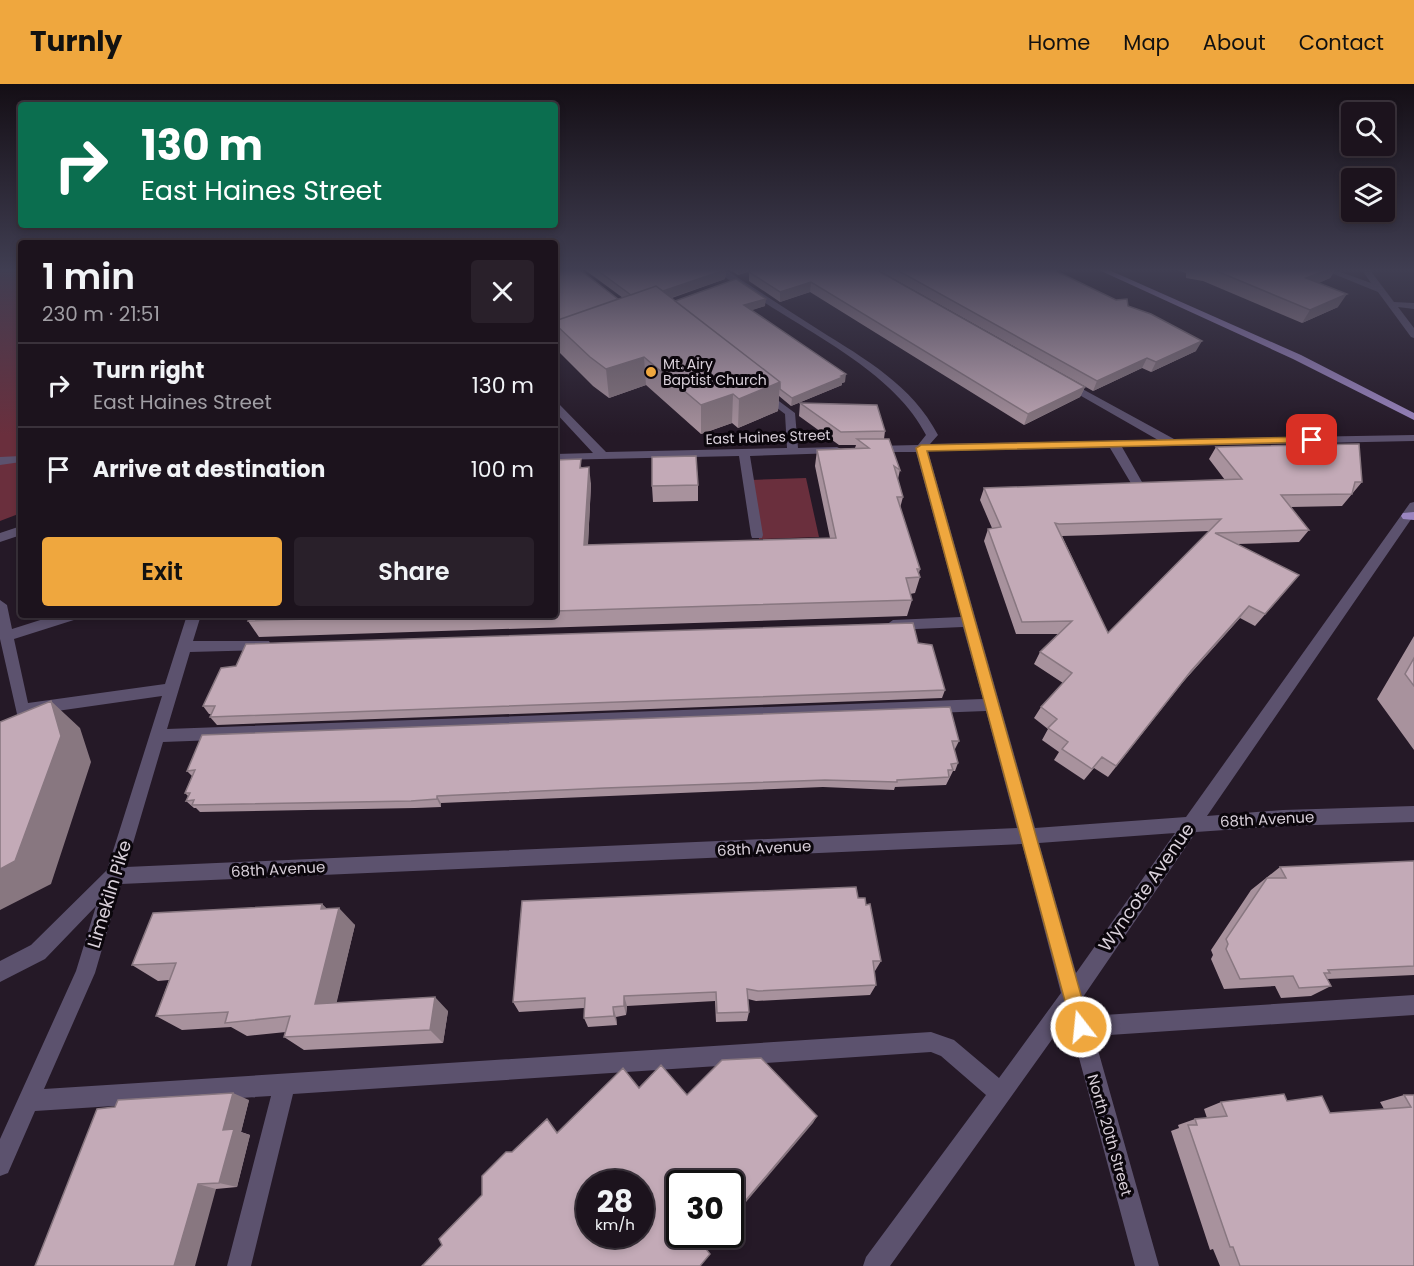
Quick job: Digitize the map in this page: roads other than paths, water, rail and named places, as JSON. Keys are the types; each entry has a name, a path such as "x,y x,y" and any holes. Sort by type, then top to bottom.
{"main road":[{"path":"1226,325 1297,357 1414,417"}],"street":[{"path":"810,325 868,366 899,391 926,419 932,435 921,448"},
{"path":"1061,380 1172,443"},
{"path":"753,383 790,413 793,452"},
{"path":"558,409 603,456"},
{"name":"East Haines Street","path":"558,457 1414,438"},
{"path":"1113,444 1136,482"},
{"name":"North 20th Street","path":"921,448 1147,1266"},
{"path":"744,453 756,535"},
{"path":"0,461 18,459"},
{"name":"Wyncote Avenue","path":"875,1266 1072,994 1412,513"},
{"path":"0,538 18,531"},
{"path":"0,605 22,710 172,689"},
{"path":"7,636 63,618"},
{"name":"Limekiln Pike","path":"0,1165 85,973 193,618"},
{"path":"873,625 968,622"},
{"path":"185,647 279,644"},
{"path":"157,736 992,705"},
{"name":"68th Avenue","path":"113,876 1028,836 1282,818 1414,814"},
{"path":"0,972 38,952 113,876"},
{"path":"1081,1027 1414,1005"},
{"path":"29,1101 931,1042 947,1047 999,1092"},
{"path":"239,1266 285,1083"}],"place":[{"name":"Mt. Airy Baptist Church","path":"651,372"}]}
